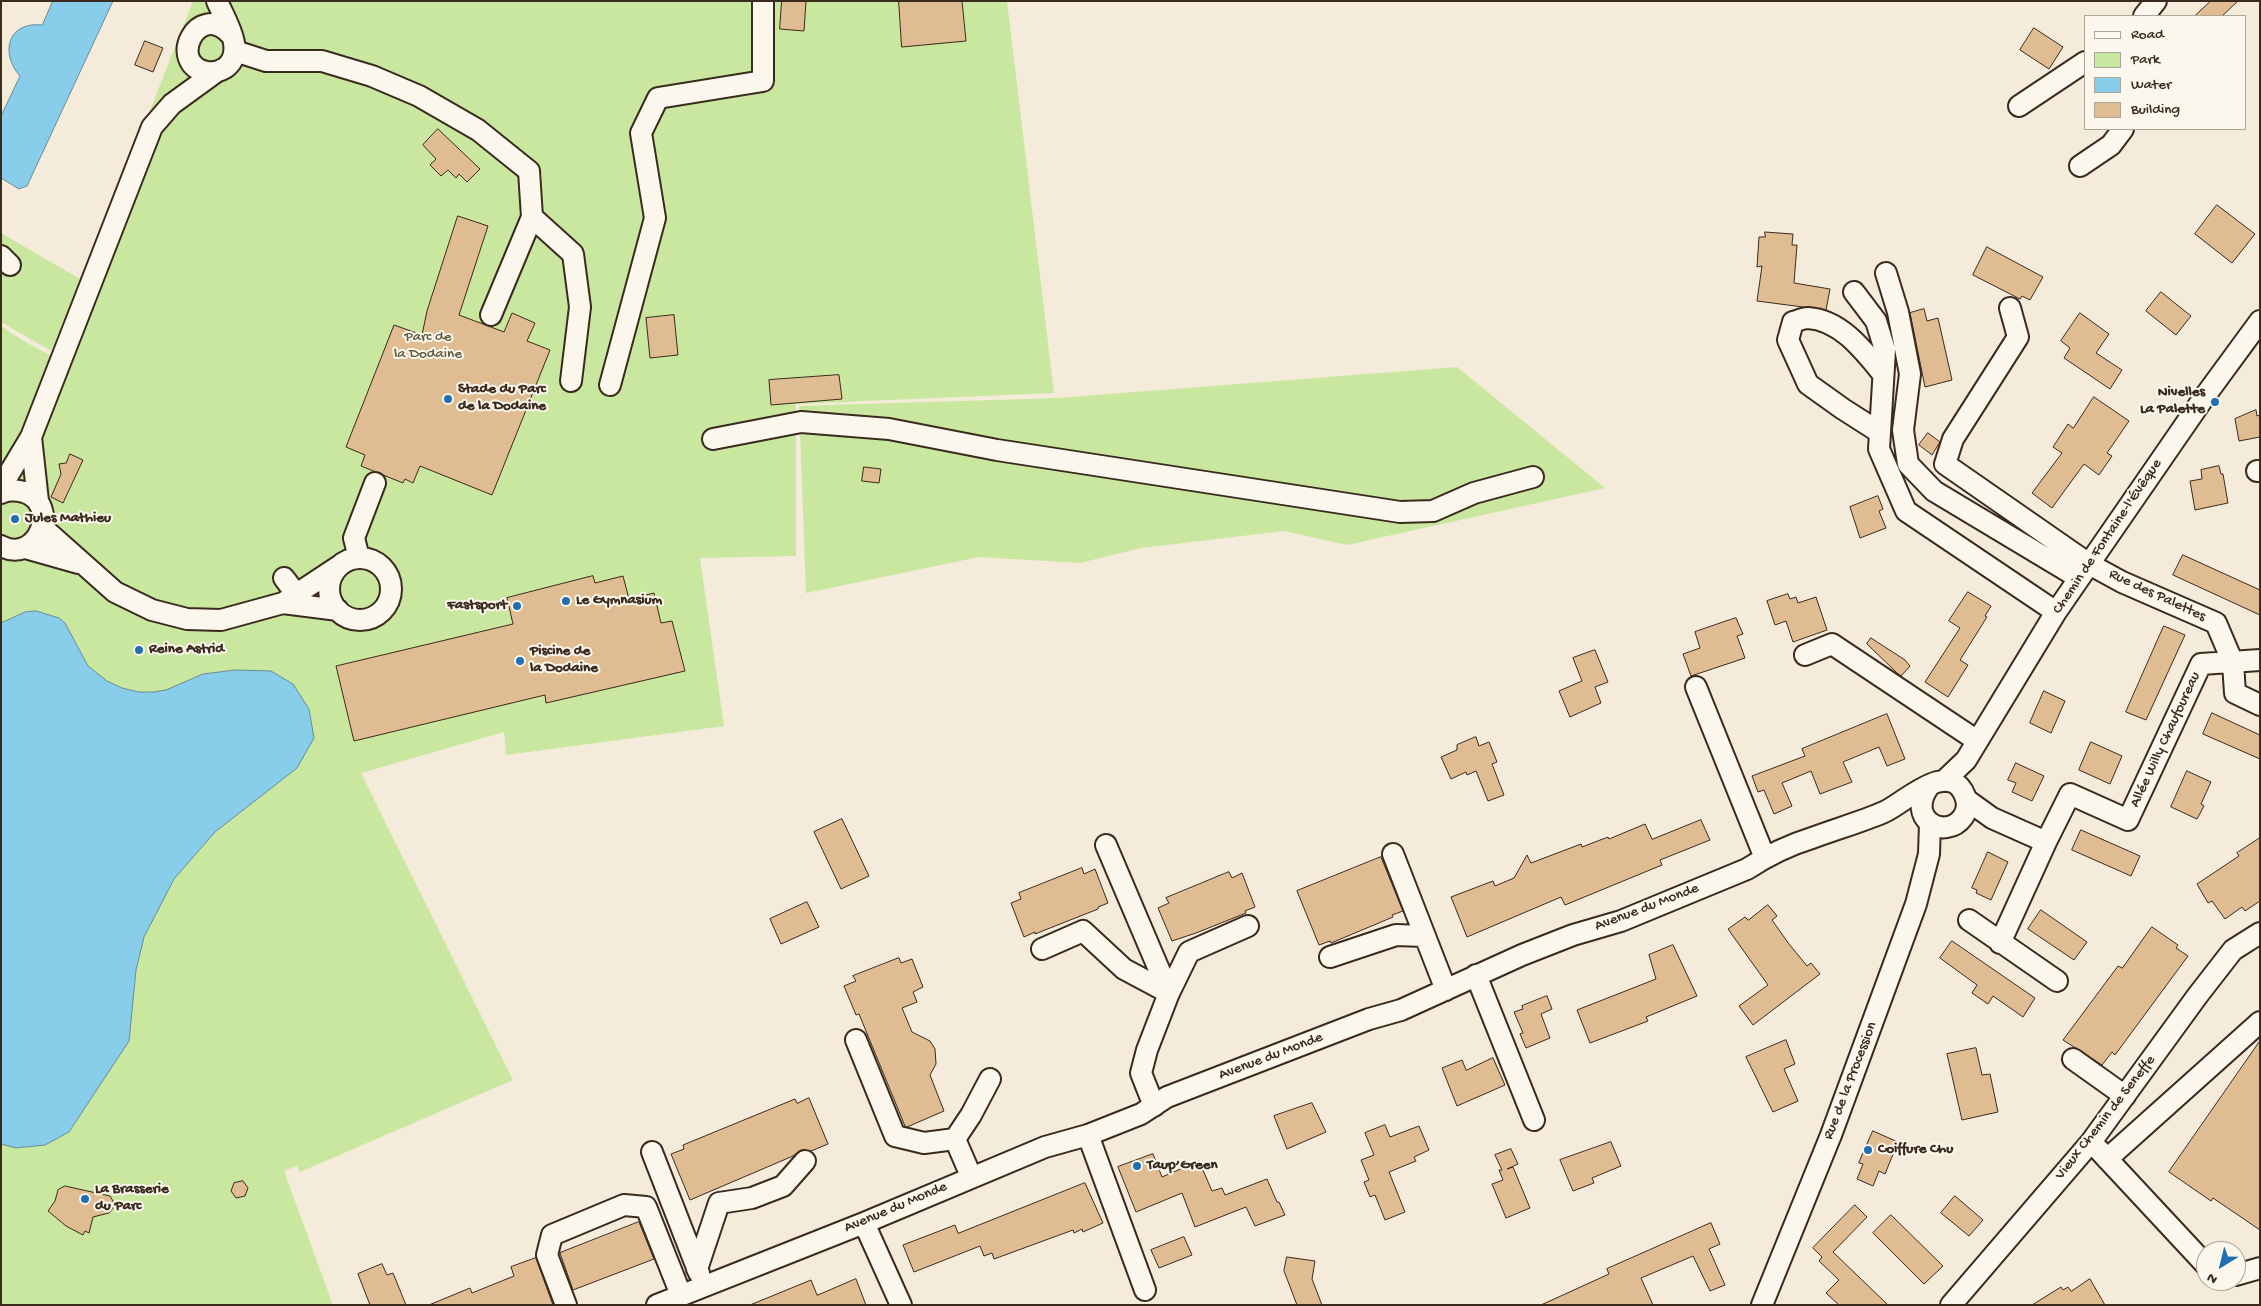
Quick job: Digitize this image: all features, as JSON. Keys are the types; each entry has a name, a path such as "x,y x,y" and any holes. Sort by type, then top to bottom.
{"street":[{"path":"206,25 212,1"},
{"path":"1,487 31,437 152,127 172,104 228,65 233,43 217,1"},
{"path":"610,385 655,218 641,134 658,98 763,81 763,1"},
{"path":"2145,15 2156,1"},
{"path":"2161,15 2172,1"},
{"path":"216,72 201,70 190,60 187,52 191,35 198,28 206,25 220,26 233,43 266,61 322,61 372,76 419,96 478,130 529,171 532,217 491,315"},
{"path":"172,104 190,60"},
{"path":"2019,106 2084,63"},
{"path":"2080,166 2111,145 2122,130"},
{"path":"532,217 573,254 580,308 572,381"},
{"path":"1886,272 1898,312 1910,374 1902,430 1908,464 1934,491 2084,571"},
{"path":"1854,292 1876,320 1885,350 1879,449 1906,511 2056,612"},
{"path":"2010,308 2018,338 1952,439 1945,464 2084,571"},
{"path":"1879,432 1843,410 1808,384 1788,340 1793,322 1807,318 1829,324 1858,343 1883,374"},
{"name":"Chemin de Fontaine-l'Évêque","path":"1949,813 1966,760 1976,740 2056,612 2205,396 2260,321"},
{"path":"713,439 801,422 889,429 996,450 1400,512 1433,511 1474,493 1533,477"},
{"path":"2,548 14,550 25,548 34,542 43,528 44,518 38,501 31,437"},
{"path":"359,558 354,538 375,483"},
{"path":"1,493 16,490 30,494 38,501"},
{"path":"43,528 81,564 115,592 152,610 187,619 221,620 285,584 339,566 348,560 359,558 370,559 385,570 390,579 391,590 389,601 377,615 365,620 346,616 338,610 285,584"},
{"path":"25,548 81,564"},
{"path":"338,610 330,595 329,585 332,575 339,566"},
{"name":"Rue des Palettes","path":"2084,571 2122,582 2216,623 2233,663 2235,693 2260,706"},
{"path":"1805,654 1832,644 1976,740"},
{"path":"2233,663 2260,660"},
{"name":"Allée Willy Chaufoureau","path":"2000,942 2070,794 2128,820 2201,664 2233,663"},
{"path":"1696,687 1765,858"},
{"name":"Chemin de Fontaine-l'Évêque","path":"1937,783 1966,760"},
{"path":"1949,813 1956,784 1937,783 1921,799 1921,808 1949,813 1992,818 2046,842"},
{"name":"Avenue du Monde","path":"656,1305 682,1295 701,1278 864,1223 1045,1146 1088,1135 1142,1114 1176,1094 1369,1019 1400,1010 1476,975 1573,935 1630,917 1747,869 1765,858 1808,839 1886,812 1910,794 1937,783"},
{"name":"Avenue du Monde","path":"1886,812 1949,813"},
{"name":"Rue de la Procession","path":"1762,1305 1831,1135 1883,996 1916,904 1929,854 1949,813"},
{"path":"1106,845 1169,993"},
{"path":"1393,854 1446,990"},
{"path":"1969,920 2057,981"},
{"path":"1154,1106 1141,1073 1147,1050 1169,993 1189,952 1248,926"},
{"path":"1042,949 1083,931 1124,969 1169,993"},
{"name":"Vieux Chemin de Seneffe","path":"1951,1305 2091,1142 2233,950 2260,934"},
{"path":"1330,957 1396,936 1424,936"},
{"path":"1476,975 1534,1120"},
{"path":"2107,1158 2260,1022"},
{"path":"856,1040 895,1136 924,1143 954,1139 971,1115 990,1079"},
{"path":"2073,1059 2125,1096"},
{"path":"1088,1135 1145,1290"},
{"path":"954,1139 971,1176"},
{"path":"2091,1142 2196,1254"},
{"path":"652,1152 701,1278"},
{"path":"701,1278 718,1203 752,1198 783,1186 805,1161"},
{"path":"566,1305 547,1255 552,1235 624,1204 646,1207 682,1295"},
{"path":"864,1223 901,1305"},
{"path":"2246,1272 2260,1268"}],"green space":[{"name":"Parc de la Dodaine","path":"193,1 1007,1 1054,393 796,404 796,556 700,558 724,726 506,755 504,732 361,773 513,1080 300,1172 297,1166 284,1171 333,1305 1,1305 1,326 53,357"},
{"path":"1,233 80,279 51,351 1,322"},
{"path":"1457,367 1605,488 1347,545 1284,531 1141,548 1080,563 979,557 806,593 799,406 1057,398"}],"water":[{"path":"53,1 113,1 27,186 19,189 1,178 1,116 20,76 10,58 10,41 21,28 30,25 42,25"},
{"path":"36,611 59,618 65,623 88,666 107,681 122,688 139,692 153,692 166,690 203,674 235,670 271,671 293,684 309,709 314,738 297,768 215,832 174,879 144,937 136,970 129,1041 69,1132 45,1145 16,1148 1,1144 1,623 25,612"}],"building":[{"path":"782,1 806,1 804,31 780,29"},
{"path":"899,1 962,1 966,41 902,47"},
{"path":"2211,1 2238,1 2223,15 2196,15"},
{"path":"2034,28 2063,47 2049,69 2020,50"},
{"path":"145,41 163,48 153,72 135,65"},
{"path":"438,129 480,169 467,182 459,174 456,178 448,170 441,176 430,165 436,159 423,145"},
{"path":"2217,205 2255,234 2232,263 2195,234"},
{"name":"Stade du Parc de la Dodaine","path":"458,216 488,226 459,315 504,332 512,313 535,323 527,341 550,350 492,495 420,466 413,483 405,479 403,483 361,466 365,455 346,447 394,325 422,335 427,311"},
{"path":"1765,232 1793,234 1792,245 1797,245 1794,283 1830,289 1826,310 1757,301 1762,266 1757,267 1759,237 1765,237"},
{"path":"1987,247 2043,277 2030,300 2022,296 2020,299 1973,275"},
{"path":"2161,292 2191,316 2176,335 2146,311"},
{"path":"1924,309 1927,321 1938,318 1952,380 1925,387 1910,313"},
{"path":"2080,313 2109,334 2096,353 2122,370 2110,389 2064,358 2070,348 2061,341"},
{"path":"674,315 678,355 650,358 646,318"},
{"path":"839,375 842,399 771,405 769,380"},
{"path":"2094,397 2129,421 2107,453 2112,456 2099,475 2084,464 2052,508 2032,493 2062,453 2053,447 2068,424 2073,428"},
{"path":"2256,410 2257,416 2260,415 2260,437 2239,441 2235,419"},
{"path":"1928,433 1940,442 1932,455 1919,445"},
{"path":"70,454 83,460 63,503 51,497 61,474 59,464 66,463"},
{"path":"2219,466 2221,474 2223,474 2228,503 2195,510 2190,481 2202,479 2201,470"},
{"path":"864,467 881,469 879,483 862,481"},
{"path":"1878,496 1883,509 1879,511 1886,528 1860,538 1850,507"},
{"path":"2183,555 2260,590 2260,615 2173,575"},
{"name":"Piscine de la Dodaine","path":"593,576 595,583 623,576 629,599 654,593 661,623 672,621 685,671 546,703 545,695 354,741 336,666 513,624 507,598"},
{"path":"1968,592 1991,606 1985,616 1987,617 1960,660 1968,665 1948,697 1925,682 1960,628 1949,621"},
{"path":"1788,594 1790,599 1796,597 1798,603 1816,597 1827,630 1793,642 1786,621 1775,625 1767,601"},
{"path":"1736,618 1743,634 1737,636 1745,658 1691,676 1683,654 1700,648 1695,632"},
{"path":"2164,626 2185,635 2146,720 2126,712"},
{"path":"1871,638 1905,660 1910,666 1901,676 1867,644"},
{"path":"1595,650 1608,682 1595,687 1601,703 1570,717 1559,691 1582,681 1573,658"},
{"path":"2044,691 2065,701 2051,733 2030,723"},
{"path":"2212,713 2260,735 2260,759 2203,734"},
{"path":"1887,714 1905,759 1887,766 1879,747 1843,762 1852,782 1820,794 1811,771 1782,783 1792,806 1774,814 1764,790 1758,792 1752,776 1805,756 1802,749"},
{"path":"1476,737 1479,746 1489,742 1497,762 1492,764 1504,795 1488,801 1476,771 1467,775 1466,772 1451,779 1441,757 1457,750 1457,745"},
{"path":"2091,742 2122,756 2110,784 2079,770"},
{"path":"2016,763 2044,776 2032,801 2012,792 2016,783 2008,780"},
{"path":"2187,771 2211,782 2201,804 2204,806 2197,819 2171,807"},
{"path":"842,819 869,876 841,889 814,832"},
{"path":"1701,820 1710,840 1660,860 1662,865 1565,905 1561,897 1467,937 1451,897 1493,881 1495,886 1514,878 1527,855 1531,863 1581,844 1582,847 1608,837 1609,839 1645,824 1652,839"},
{"path":"2081,830 2140,856 2131,876 2072,850"},
{"path":"2260,838 2260,901 2245,911 2242,907 2225,919 2212,901 2208,903 2197,884 2239,856 2237,853"},
{"path":"1988,852 2008,862 1991,900 1976,893 1977,890 1972,888"},
{"path":"1381,857 1403,911 1331,943 1330,941 1319,945 1297,891"},
{"path":"1082,868 1084,874 1095,869 1108,903 1098,907 1098,909 1024,937 1011,903 1021,899 1019,893"},
{"path":"1229,872 1232,878 1242,873 1255,907 1245,911 1246,913 1172,941 1158,908 1169,903 1166,898"},
{"path":"807,902 819,927 781,944 770,919"},
{"path":"1768,905 1777,916 1772,920 1789,944 1807,966 1811,963 1820,974 1753,1025 1739,1006 1768,985 1728,929 1745,917 1748,920"},
{"path":"2041,910 2087,942 2074,960 2028,929"},
{"path":"2152,927 2178,945 2176,948 2188,956 2115,1055 2112,1052 2102,1065 2063,1040 2118,966 2122,968"},
{"path":"1952,941 2035,998 2023,1017 1993,996 1988,1004 1972,993 1977,985 1940,958"},
{"path":"1673,945 1697,996 1646,1017 1648,1021 1590,1043 1577,1010 1656,979 1649,955"},
{"path":"899,958 901,963 912,959 923,987 913,992 917,1002 902,1008 912,1032 930,1041 935,1049 936,1064 930,1075 944,1111 907,1127 859,1014 856,1015 844,986 856,981 853,976"},
{"path":"1547,996 1552,1009 1541,1014 1550,1038 1526,1048 1520,1034 1523,1033 1514,1012 1523,1009 1522,1006"},
{"path":"1786,1040 1795,1064 1784,1069 1798,1101 1773,1112 1746,1057"},
{"path":"2260,1041 2260,1230 2213,1198 2211,1201 2169,1172"},
{"path":"1976,1048 1982,1075 1990,1074 1998,1112 1962,1120 1947,1054"},
{"path":"1493,1058 1505,1085 1457,1106 1442,1068 1462,1060 1466,1070"},
{"path":"809,1098 828,1144 811,1151 801,1150 793,1156 690,1200 671,1154 684,1149 683,1145 795,1099 797,1103"},
{"path":"1312,1103 1326,1132 1287,1149 1274,1116"},
{"path":"1385,1125 1390,1137 1419,1126 1429,1150 1414,1157 1416,1161 1389,1172 1405,1212 1385,1220 1375,1195 1370,1197 1364,1182 1369,1180 1361,1160 1374,1155 1365,1133"},
{"path":"1873,1131 1898,1142 1885,1174 1879,1171 1873,1186 1857,1179 1863,1164 1859,1163"},
{"path":"1611,1142 1621,1166 1592,1178 1594,1183 1573,1191 1560,1160"},
{"path":"1511,1149 1518,1164 1507,1169 1513,1167 1530,1208 1506,1218 1492,1184 1503,1180 1499,1170 1502,1170 1495,1155"},
{"path":"1153,1154 1162,1177 1199,1161 1212,1191 1222,1188 1225,1195 1267,1179 1285,1215 1255,1226 1246,1207 1195,1227 1182,1193 1136,1212 1118,1167"},
{"path":"243,1181 248,1188 245,1196 236,1198 231,1191 234,1183"},
{"path":"1085,1183 1103,1223 1083,1232 1082,1229 1074,1233 1073,1230 994,1259 992,1253 984,1256 980,1246 914,1272 903,1245 955,1225 958,1233"},
{"path":"65,1186 110,1196 113,1201 113,1208 109,1213 93,1217 89,1233 85,1231 83,1235 66,1226 48,1211 55,1201 58,1190"},
{"path":"1955,1196 1983,1220 1969,1236 1941,1213"},
{"path":"1855,1205 1867,1217 1833,1252 1888,1305 1839,1305 1826,1293 1839,1280 1819,1261 1822,1257 1813,1248"},
{"path":"1891,1215 1943,1266 1924,1284 1873,1233"},
{"path":"639,1222 654,1259 573,1290 560,1253"},
{"path":"1711,1223 1720,1244 1709,1249 1725,1285 1710,1291 1693,1256 1641,1278 1653,1305 1541,1305 1609,1274 1607,1269"},
{"path":"1184,1237 1192,1255 1159,1268 1151,1250"},
{"path":"1287,1257 1315,1261 1312,1279 1322,1305 1297,1305 1284,1271"},
{"path":"536,1258 553,1305 429,1305 470,1288 472,1293 514,1276 511,1267"},
{"path":"382,1264 387,1275 393,1273 406,1305 370,1305 358,1274"},
{"path":"856,1279 866,1305 750,1305 811,1280 817,1295"},
{"path":"2090,1279 2105,1305 2032,1305 2061,1287 2063,1290 2068,1287 2071,1291"}],"place":[{"name":"Stade du Parc de la Dodaine","path":"448,399"},
{"name":"Nivelles La Palette","path":"2215,402"},
{"name":"Jules Mathieu","path":"15,519"},
{"name":"Le Gymnasium","path":"566,601"},
{"name":"Fastsport","path":"517,606"},
{"name":"Reine Astrid","path":"139,650"},
{"name":"Piscine de la Dodaine","path":"520,661"},
{"name":"Coiffure Chu","path":"1868,1150"},
{"name":"Taup’Green","path":"1137,1166"},
{"name":"La Brasserie du Parc","path":"85,1199"}]}
